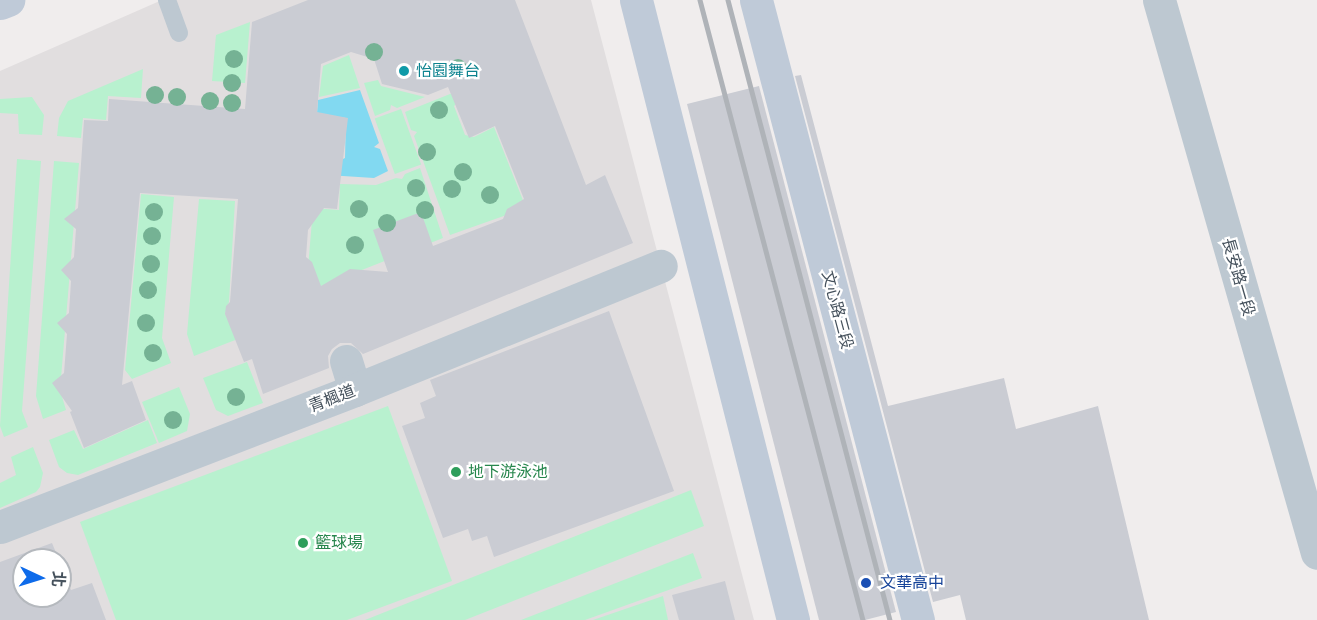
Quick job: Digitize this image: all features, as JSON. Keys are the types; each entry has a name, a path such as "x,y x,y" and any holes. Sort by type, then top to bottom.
{"main road":[{"path":"0,3 8,0"},
{"path":"636,0 793,620"},
{"name":"文心路三段","path":"756,0 918,620"}],"street":[{"name":"長安路一段","path":"1159,0 1317,553"},
{"name":"青楓道","path":"0,527 350,375 661,266"}],"lane":[{"path":"167,0 179,33"}],"shaded area":[{"path":"162,0 591,0 754,620 0,620 0,71"}],"green space":[{"path":"250,22 245,83 212,81 216,35"},
{"path":"349,55 360,88 319,97 323,66"},
{"path":"143,69 141,98 108,96 106,120 83,118 81,138 57,136 59,118 68,101"},
{"path":"378,80 381,86 425,97 397,108 391,105 390,110 375,116 364,83"},
{"path":"475,84 454,106 465,135 474,137 494,127 526,208 450,235 414,136 417,132 411,130 405,112"},
{"path":"32,97 44,115 42,135 19,134 18,114 0,113 0,99"},
{"path":"401,109 421,164 395,174 375,119"},
{"path":"17,159 41,161 22,411 28,427 4,437 0,426"},
{"path":"54,161 79,163 60,390 66,410 43,419 36,396"},
{"path":"420,168 443,238 306,292 313,208 339,210 340,184 376,185 396,178 402,179 405,174"},
{"path":"141,194 174,197 162,338 171,363 132,379 125,370"},
{"path":"199,199 235,201 229,302 225,314 243,337 194,356 187,334"},
{"path":"247,362 263,403 228,416 216,410 203,378"},
{"path":"179,387 190,414 187,431 159,443 142,402"},
{"path":"388,406 452,581 347,620 116,620 80,522"},
{"path":"148,420 157,443 78,475 67,473 59,467 49,440 74,430 83,449"},
{"path":"33,447 43,473 40,487 36,492 0,508 0,483 16,475 11,457"},
{"path":"691,490 704,526 465,620 365,620"},
{"path":"693,553 702,578 585,620 521,620"},
{"path":"663,596 668,620 593,620"}],"water":[{"path":"360,90 379,143 374,147 380,149 388,171 374,178 312,174 345,158 346,118 317,114 318,100"}],"building":[{"path":"308,0 515,0 586,185 605,175 633,243 363,354 351,343 340,343 332,349 328,356 329,368 263,394 252,359 244,362 225,314 226,306 230,302 238,199 140,193 122,385 132,381 146,420 84,448 70,412 72,411 52,383 64,373 67,334 57,323 69,313 71,281 61,270 74,257 76,229 64,219 78,208 84,120 108,121 109,99 245,109 252,22","holes":["351,52 374,59 382,84 428,95 448,87 469,138 495,126 524,199 507,209 503,219 433,246 421,212 373,230 388,272 350,269 321,286 312,262 306,257 308,230 324,208 337,209 348,118 317,112 321,64"]},
{"path":"801,75 888,406 1004,378 1016,429 1098,406 1149,620 966,620 960,595 933,602 795,76"},
{"path":"759,86 896,612 865,620 819,620 687,104"},
{"path":"609,311 674,491 494,557 487,536 472,541 468,529 443,538 402,426 425,418 420,403 436,396 430,380"},
{"path":"52,543 54,548 38,548"},
{"path":"12,558 12,608 72,608 72,590 92,583 106,620 0,620 0,562"},
{"path":"725,581 735,620 679,620 672,595"}],"railway":[{"path":"700,0 863,620"},
{"path":"728,0 890,620"}],"place":[{"name":"怡園舞台","path":"404,71"},
{"name":"地下游泳池","path":"456,472"},
{"name":"籃球場","path":"303,543"},
{"name":"文華高中","path":"866,583"}]}
